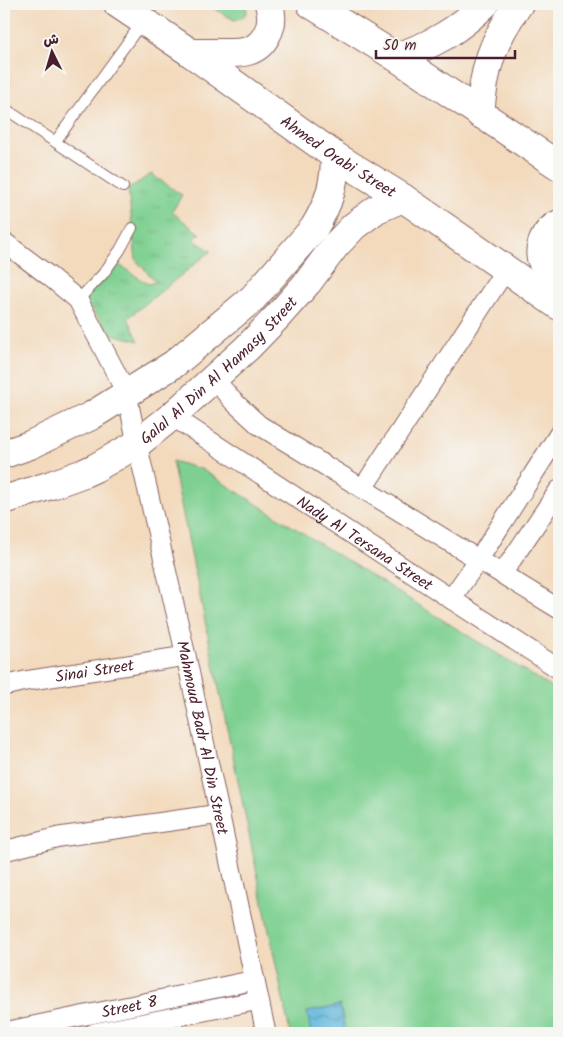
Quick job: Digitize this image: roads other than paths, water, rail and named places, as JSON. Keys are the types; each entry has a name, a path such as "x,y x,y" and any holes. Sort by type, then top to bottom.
{"main road":[{"name":"Ahmed Orabi Street","path":"118,4 191,53 336,156 402,198 559,306"},
{"path":"191,53 241,53 259,45 270,30 272,20 269,4"},
{"path":"312,4 396,57 559,166"},
{"path":"396,57 416,51 454,31 485,4"},
{"path":"480,114 487,66 495,43 506,21 520,4"},
{"name":"Galal Al Din Al Hamasy Street","path":"4,454 30,445 91,416 127,394 174,364 253,298 314,228 329,201 333,186 336,156"},
{"name":"Galal Al Din Al Hamasy Street","path":"4,500 84,473 137,444 172,416 247,348 308,282 334,246 354,226 377,210 402,198"},
{"path":"559,224 548,232 543,239 541,248 541,257 544,265 559,279"}],"street":[{"path":"4,242 78,300"},
{"path":"364,488 506,270"},
{"name":"Mahmoud Badr Al Din Street","path":"78,300 127,394 186,656 266,1033"},
{"path":"214,379 233,401 259,425 559,609"},
{"name":"Nady Al Tersana Street","path":"172,416 559,669"},
{"path":"451,599 480,559 559,434"},
{"path":"502,574 559,490"},
{"name":"Sinai Street","path":"4,686 25,681 186,656"},
{"path":"4,851 59,837 220,814"},
{"name":"Street 8","path":"4,1032 255,980"},
{"name":"Street 8","path":"94,1033 259,1000"}],"lane":[{"path":"55,142 143,20"},
{"path":"4,108 123,187"},
{"path":"78,300 103,274 120,250 132,228"}],"water":[{"path":"340,1005 346,1033 311,1033 307,1012"}]}
